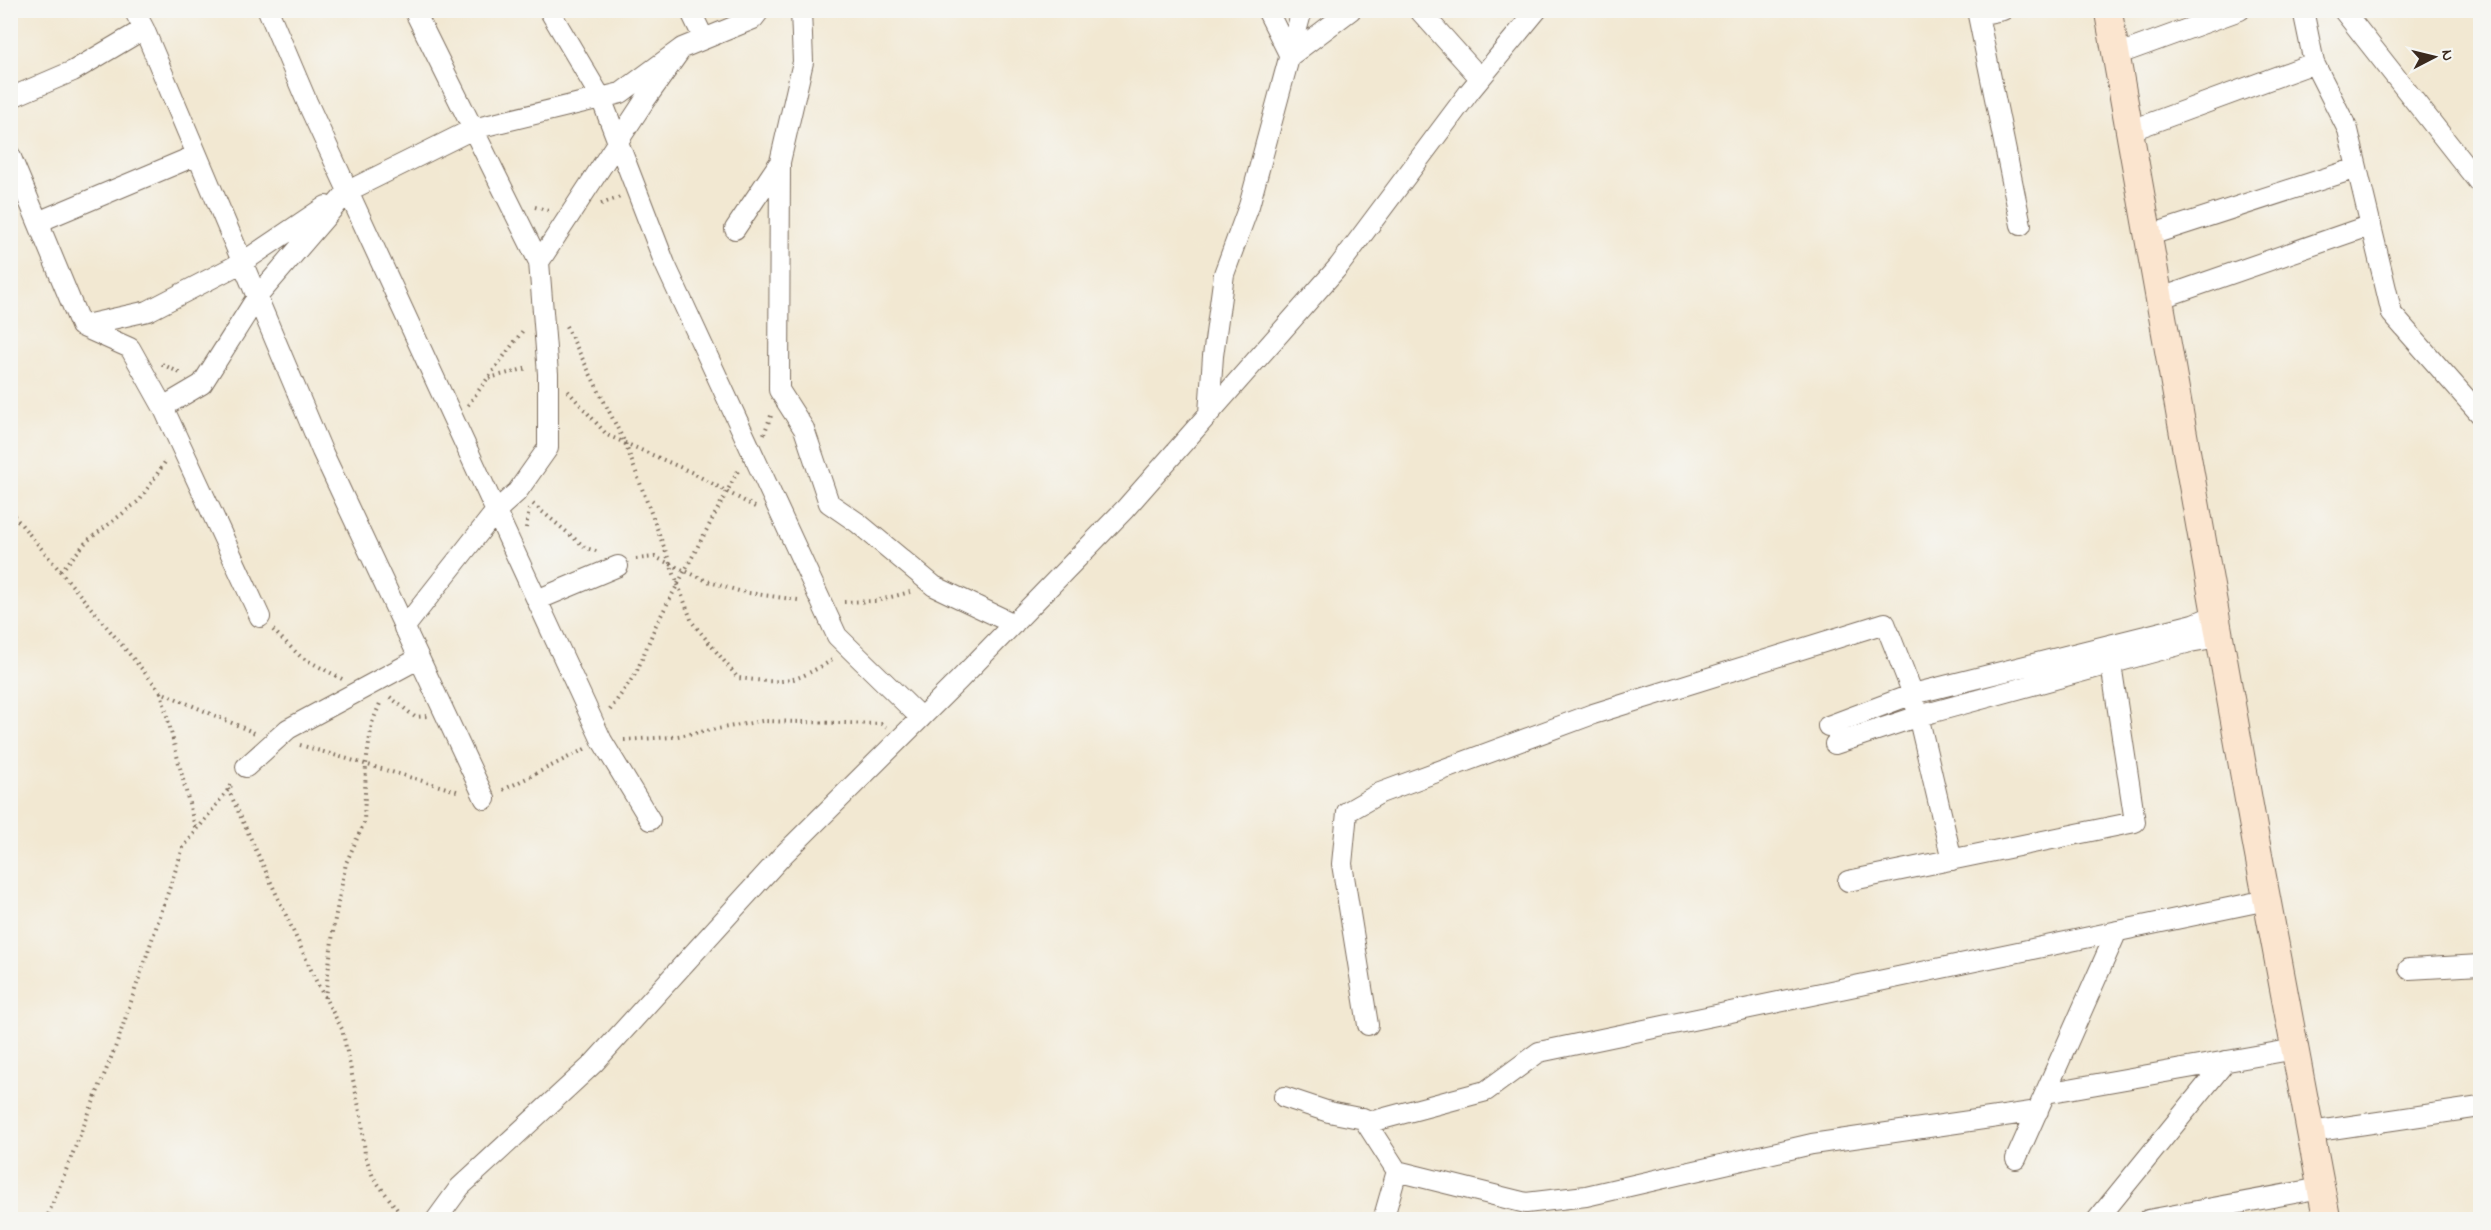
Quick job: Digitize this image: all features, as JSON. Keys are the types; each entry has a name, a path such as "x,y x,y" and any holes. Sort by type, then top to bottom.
{"main road":[{"path":"2108,10 2217,626 2327,1220"}],"street":[{"path":"134,10 322,451 485,799"},
{"path":"268,10 348,191 599,735 650,820"},
{"path":"404,628 496,511 518,492 548,448 548,374 539,261 414,10"},
{"path":"549,10 602,98 666,264 837,636 921,718"},
{"path":"690,10 704,39"},
{"path":"81,326 148,311 243,262 348,191 473,129 621,93 682,48 753,20 760,10"},
{"path":"801,10 802,62 780,162 779,390 804,429 829,503 858,523 934,586 1014,624"},
{"path":"1267,10 1290,56"},
{"path":"1209,413 1213,356 1224,274 1249,206 1302,10"},
{"path":"1290,56 1351,10"},
{"path":"1419,10 1480,78"},
{"path":"436,1220 460,1187 594,1065 782,856 1014,624 1125,509 1339,266 1480,78 1537,10"},
{"path":"2003,10 1978,15 2021,225"},
{"path":"2116,55 2240,10"},
{"path":"2303,10 2314,63 2348,130 2392,314 2481,414"},
{"path":"2343,10 2481,184"},
{"path":"10,98 73,71 144,29"},
{"path":"539,261 682,48"},
{"path":"2129,131 2314,63"},
{"path":"10,155 81,326 130,348 163,407 260,616"},
{"path":"38,222 197,155"},
{"path":"735,229 780,162"},
{"path":"2147,236 2357,168"},
{"path":"163,407 202,384 257,297 348,191"},
{"path":"2158,299 2371,225"},
{"path":"537,600 616,559"},
{"path":"1368,1025 1342,864 1347,812 1380,793 1593,714 1885,622 1913,694 1952,860"},
{"path":"2194,624 2217,626 2190,642 1919,716 1832,735 1913,694 2194,624"},
{"path":"246,767 288,729 418,659"},
{"path":"1848,881 2135,822 2111,664"},
{"path":"1284,1097 1329,1112 1374,1120 1486,1091 1539,1052 2267,900"},
{"path":"2016,1159 2117,931"},
{"path":"2409,969 2481,964"},
{"path":"1363,1118 1397,1171 1526,1203 1586,1196 1812,1144 2042,1102 2226,1061 2295,1049"},
{"path":"2097,1220 2226,1061"},
{"path":"2311,1132 2481,1107"},
{"path":"1383,1220 1397,1171"},
{"path":"2148,1220 2321,1188"}],"path":[{"path":"456,423 542,303 556,306 625,443 692,622 738,678 780,683 804,677 852,650"},
{"path":"488,378 536,366 560,382 608,435 692,472 786,523"},
{"path":"161,692 274,742 309,747 485,799 599,735 636,673 656,625 751,446 766,433 779,390"},
{"path":"61,571 87,541 140,501 179,441"},
{"path":"518,492 586,548 616,559 655,557 707,581 742,592 822,603 876,601 934,586"},
{"path":"10,511 161,692 196,831"},
{"path":"325,998 334,924 346,862 364,823 366,764 372,723 392,673"},
{"path":"599,735 672,737 762,721 881,724 901,738"},
{"path":"46,1220 117,1043 183,848 246,767"},
{"path":"228,789 325,998 342,1029 362,1121 365,1155 373,1177 405,1220"}]}
